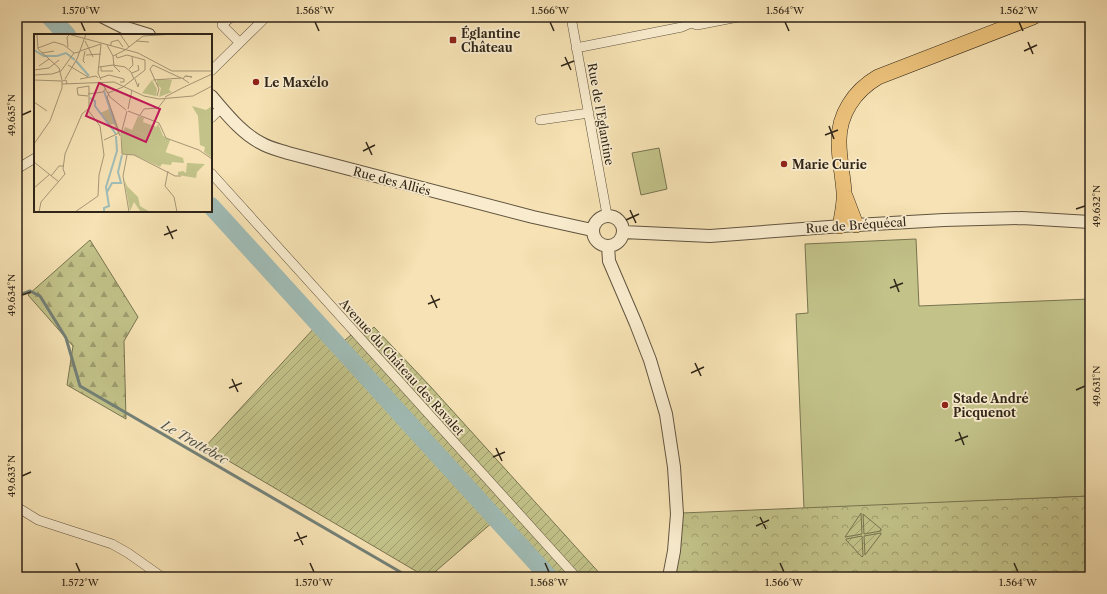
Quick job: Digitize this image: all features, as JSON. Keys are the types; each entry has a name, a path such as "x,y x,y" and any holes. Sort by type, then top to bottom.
{"highway":[{"path":"840,226 844,194 839,148 840,130 846,109 859,90 878,77 1033,17"},
{"path":"844,194 856,224"}],"street":[{"path":"103,17 123,27 143,34"},
{"path":"231,17 222,25 239,42"},
{"path":"212,70 266,17"},
{"name":"Rue de l'Eglantine","path":"571,17 607,216"},
{"path":"576,48 682,27 689,20 697,25 738,17"},
{"name":"Rue des Alliés","path":"212,97 249,135 262,144 288,153 532,218 592,230"},
{"path":"212,117 221,108"},
{"path":"540,120 589,113"},
{"path":"17,169 34,159"},
{"name":"Avenue du Château des Ravalet","path":"212,174 576,577"},
{"path":"607,216 611,216 619,220 623,228 623,232 622,237 616,243 603,246 595,240 592,230 598,218 607,216"},
{"name":"Rue de Bréquécal","path":"623,232 710,236 856,224 944,220 1022,218 1090,222"},
{"path":"608,246 609,261 650,360 666,414 674,467 677,514 674,551 669,577"},
{"path":"17,507 38,520 112,544 128,553 162,577"}],"green space":[{"path":"659,148 667,189 641,195 632,153"},
{"name":"Stade André Picquenot","path":"916,239 919,306 1090,299 1090,496 804,509 796,314 808,313 805,244"},
{"path":"90,240 138,317 124,341 126,419 67,385 73,346 28,295"},
{"path":"316,326 339,345 351,335 358,341 374,327 430,386 603,577 547,577 494,521 429,577 426,577 205,447"},
{"path":"1090,496 1090,577 675,577 682,513"},
{"path":"861,513 862,534 845,537"},
{"path":"863,514 881,529 881,531 864,534"},
{"path":"881,534 865,555 864,536"},
{"path":"862,536 863,556 862,557 846,539"}],"water":[{"path":"506,572 519,577 489,577 491,573"}],"waterway":[{"path":"50,17 66,34"},
{"path":"212,207 549,577"},
{"name":"Le Trottebec","path":"17,296 30,291 40,296 66,338 80,386 409,577"}],"place":[{"name":"Églantine Château","path":"453,40"},
{"name":"Le Maxélo","path":"256,82"},
{"name":"Marie Curie","path":"784,164"},
{"name":"Stade André Picquenot","path":"945,405"}]}
